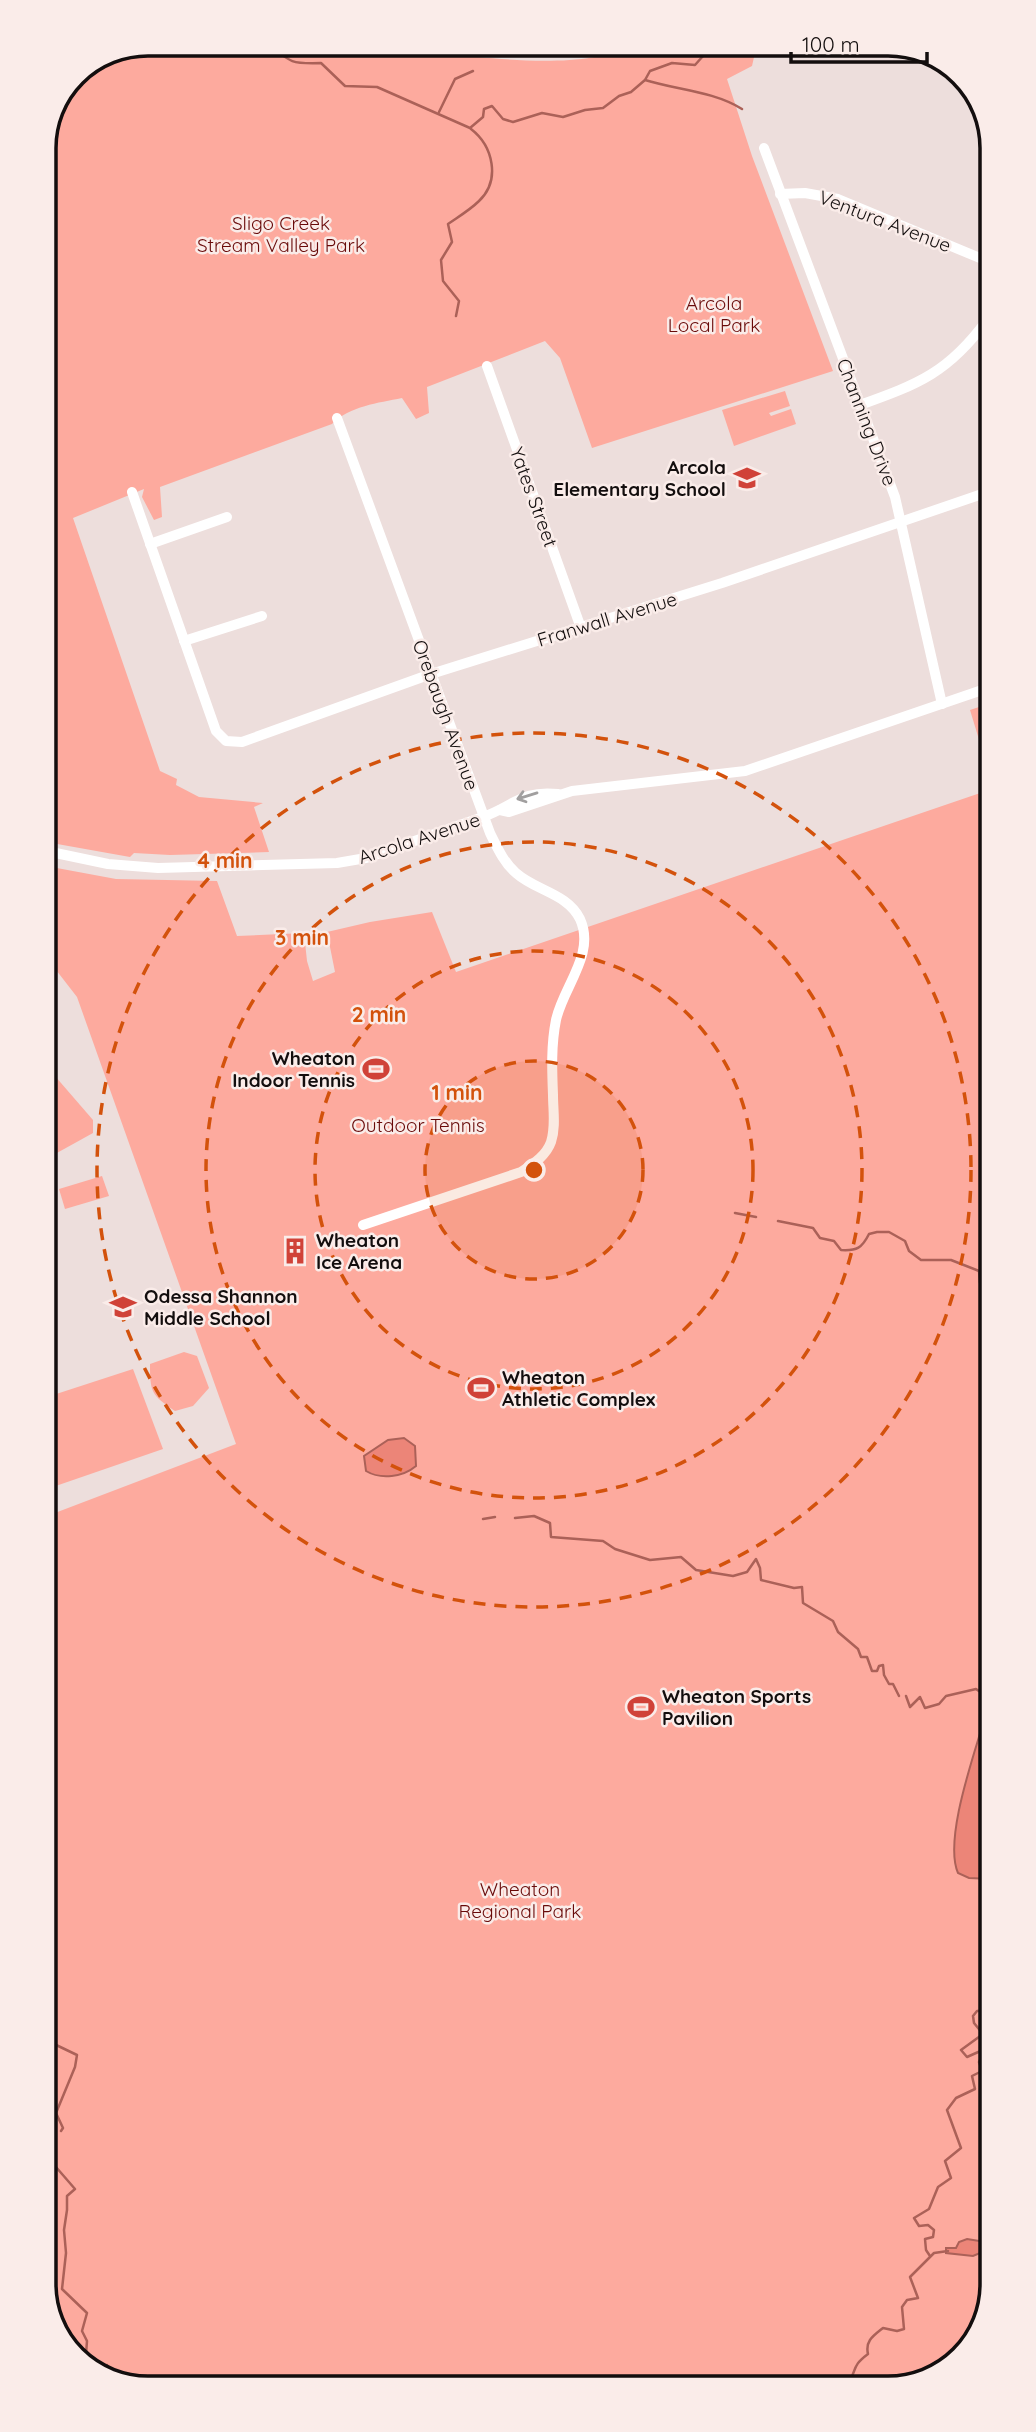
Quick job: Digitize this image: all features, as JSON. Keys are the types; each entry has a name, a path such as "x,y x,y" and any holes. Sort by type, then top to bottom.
{"street":[{"name":"Channing Drive","path":"764,148 902,522 942,704"},
{"name":"Ventura Avenue","path":"780,194 806,192 838,199 980,258"},
{"path":"860,405 911,386 933,374 954,359 980,330"},
{"name":"Yates Street","path":"487,366 581,628"},
{"name":"Orebaugh Avenue","path":"337,418 483,817 500,854 516,874 560,898 575,910 585,937 580,961 556,1017 552,1045 554,1120 550,1144 538,1160 521,1172 363,1225"},
{"path":"132,492 184,641 262,616"},
{"name":"Franwall Avenue","path":"184,641 216,731 226,741 243,742 431,674 722,583 980,495"},
{"path":"150,544 227,517"},
{"name":"Arcola Avenue","path":"56,853 108,864 158,868 337,863 366,858 500,810 509,812 558,794 745,771 980,691"}],"green space":[{"name":"Sligo Creek Stream Valley Park","path":"148,56 478,56 557,61 599,56 754,56 752,66 727,79 752,156 833,371 592,448 560,358 545,341 427,387 429,413 416,419 402,398 365,406 347,413 332,424 160,487 162,517 154,520 142,497 144,489 73,518 160,771 177,779 176,785 199,797 263,803 254,807 269,852 170,855 134,853 130,857 56,844 56,142 59,124 75,92 102,68 119,61"},
{"path":"785,391 790,406 769,413 771,416 791,409 796,424 734,446 722,410"},
{"path":"980,707 980,743 970,710"},
{"name":"Wheaton Regional Park","path":"980,793 980,2284 975,2313 961,2340 949,2353 917,2371 888,2376 142,2376 113,2369 92,2357 75,2340 61,2313 56,2284 56,1513 236,1444 77,997 56,970 56,868 116,879 217,881 237,936 304,933 307,961 313,981 335,972 327,932 432,912 456,972"},
{"path":"56,1077 93,1120 93,1133 56,1153"},
{"path":"102,1176 109,1196 65,1209 59,1189"},
{"path":"184,1352 197,1356 209,1388 193,1406 175,1411 154,1392 150,1364"},
{"path":"133,1369 163,1449 56,1486 56,1394"}],"shaded area":[{"path":"404,1438 415,1446 416,1466 405,1473 392,1476 378,1476 366,1471 364,1456 388,1440"},
{"path":"980,1734 980,1878 969,1878 958,1873 955,1859 954,1841 966,1780"},
{"path":"967,2239 980,2241 980,2253 973,2256 946,2253 946,2248 956,2248 959,2242"}],"waterway":[{"path":"284,56 292,61 321,63 345,86 377,87 470,128 483,117 484,109 492,106 503,119 513,122 542,113 563,117 603,108 619,96 631,92 645,80 719,98 742,109"},
{"path":"645,80 650,71 672,63 695,65 703,56"},
{"path":"439,112 455,79 473,71"},
{"path":"456,316 459,301 443,281 441,260 452,242 448,224 486,193 492,173 492,164 485,144 471,129"},
{"path":"735,1213 756,1217"},
{"path":"778,1221 813,1228 820,1238 834,1241 841,1250 858,1248 869,1234 889,1232 905,1241 909,1251 921,1260 951,1260 979,1271 980,1283"},
{"path":"515,1518 534,1516 550,1523 551,1537 603,1541 615,1549 650,1560 681,1557 696,1570 733,1576 747,1572 756,1559 761,1580 794,1588 802,1587 803,1603 833,1621 838,1632 858,1649 861,1657 867,1657 872,1671 877,1671 879,1666 883,1665 884,1675 899,1696"},
{"path":"483,1519 495,1517"},
{"path":"906,1696 910,1707 920,1697 925,1708 939,1704 946,1696 976,1689 980,1692"},
{"path":"980,2011 973,2016 974,2023 980,2030"},
{"path":"980,2036 961,2050 967,2057 980,2051"},
{"path":"56,2045 77,2055 75,2067 56,2113"},
{"path":"980,2060 980,2065"},
{"path":"930,2256 926,2250 925,2239 933,2237 934,2230 928,2225 919,2226 914,2218 929,2209 938,2187 951,2178 945,2161 961,2148 947,2110 956,2098 975,2089 972,2076 980,2072"},
{"path":"56,2113 63,2128 61,2131"},
{"path":"56,2167 75,2189 67,2196 62,2289 87,2313 82,2331 87,2341 86,2352"},
{"path":"852,2376 857,2364 868,2354 869,2342 873,2336 883,2328 897,2331 904,2329 902,2307 907,2300 918,2298 910,2277 934,2253 948,2251"}],"place":[{"name":"Arcola Elementary School","path":"747,478"},
{"name":"Wheaton Indoor Tennis","path":"376,1069"},
{"name":"Wheaton Ice Arena","path":"295,1251"},
{"name":"Odessa Shannon Middle School","path":"123,1307"},
{"name":"Wheaton Athletic Complex","path":"481,1388"},
{"name":"Wheaton Sports Pavilion","path":"641,1707"}],"park label":[{"name":"Arcola Local Park","path":"714,314"},
{"name":"Outdoor Tennis","path":"418,1125"}]}
